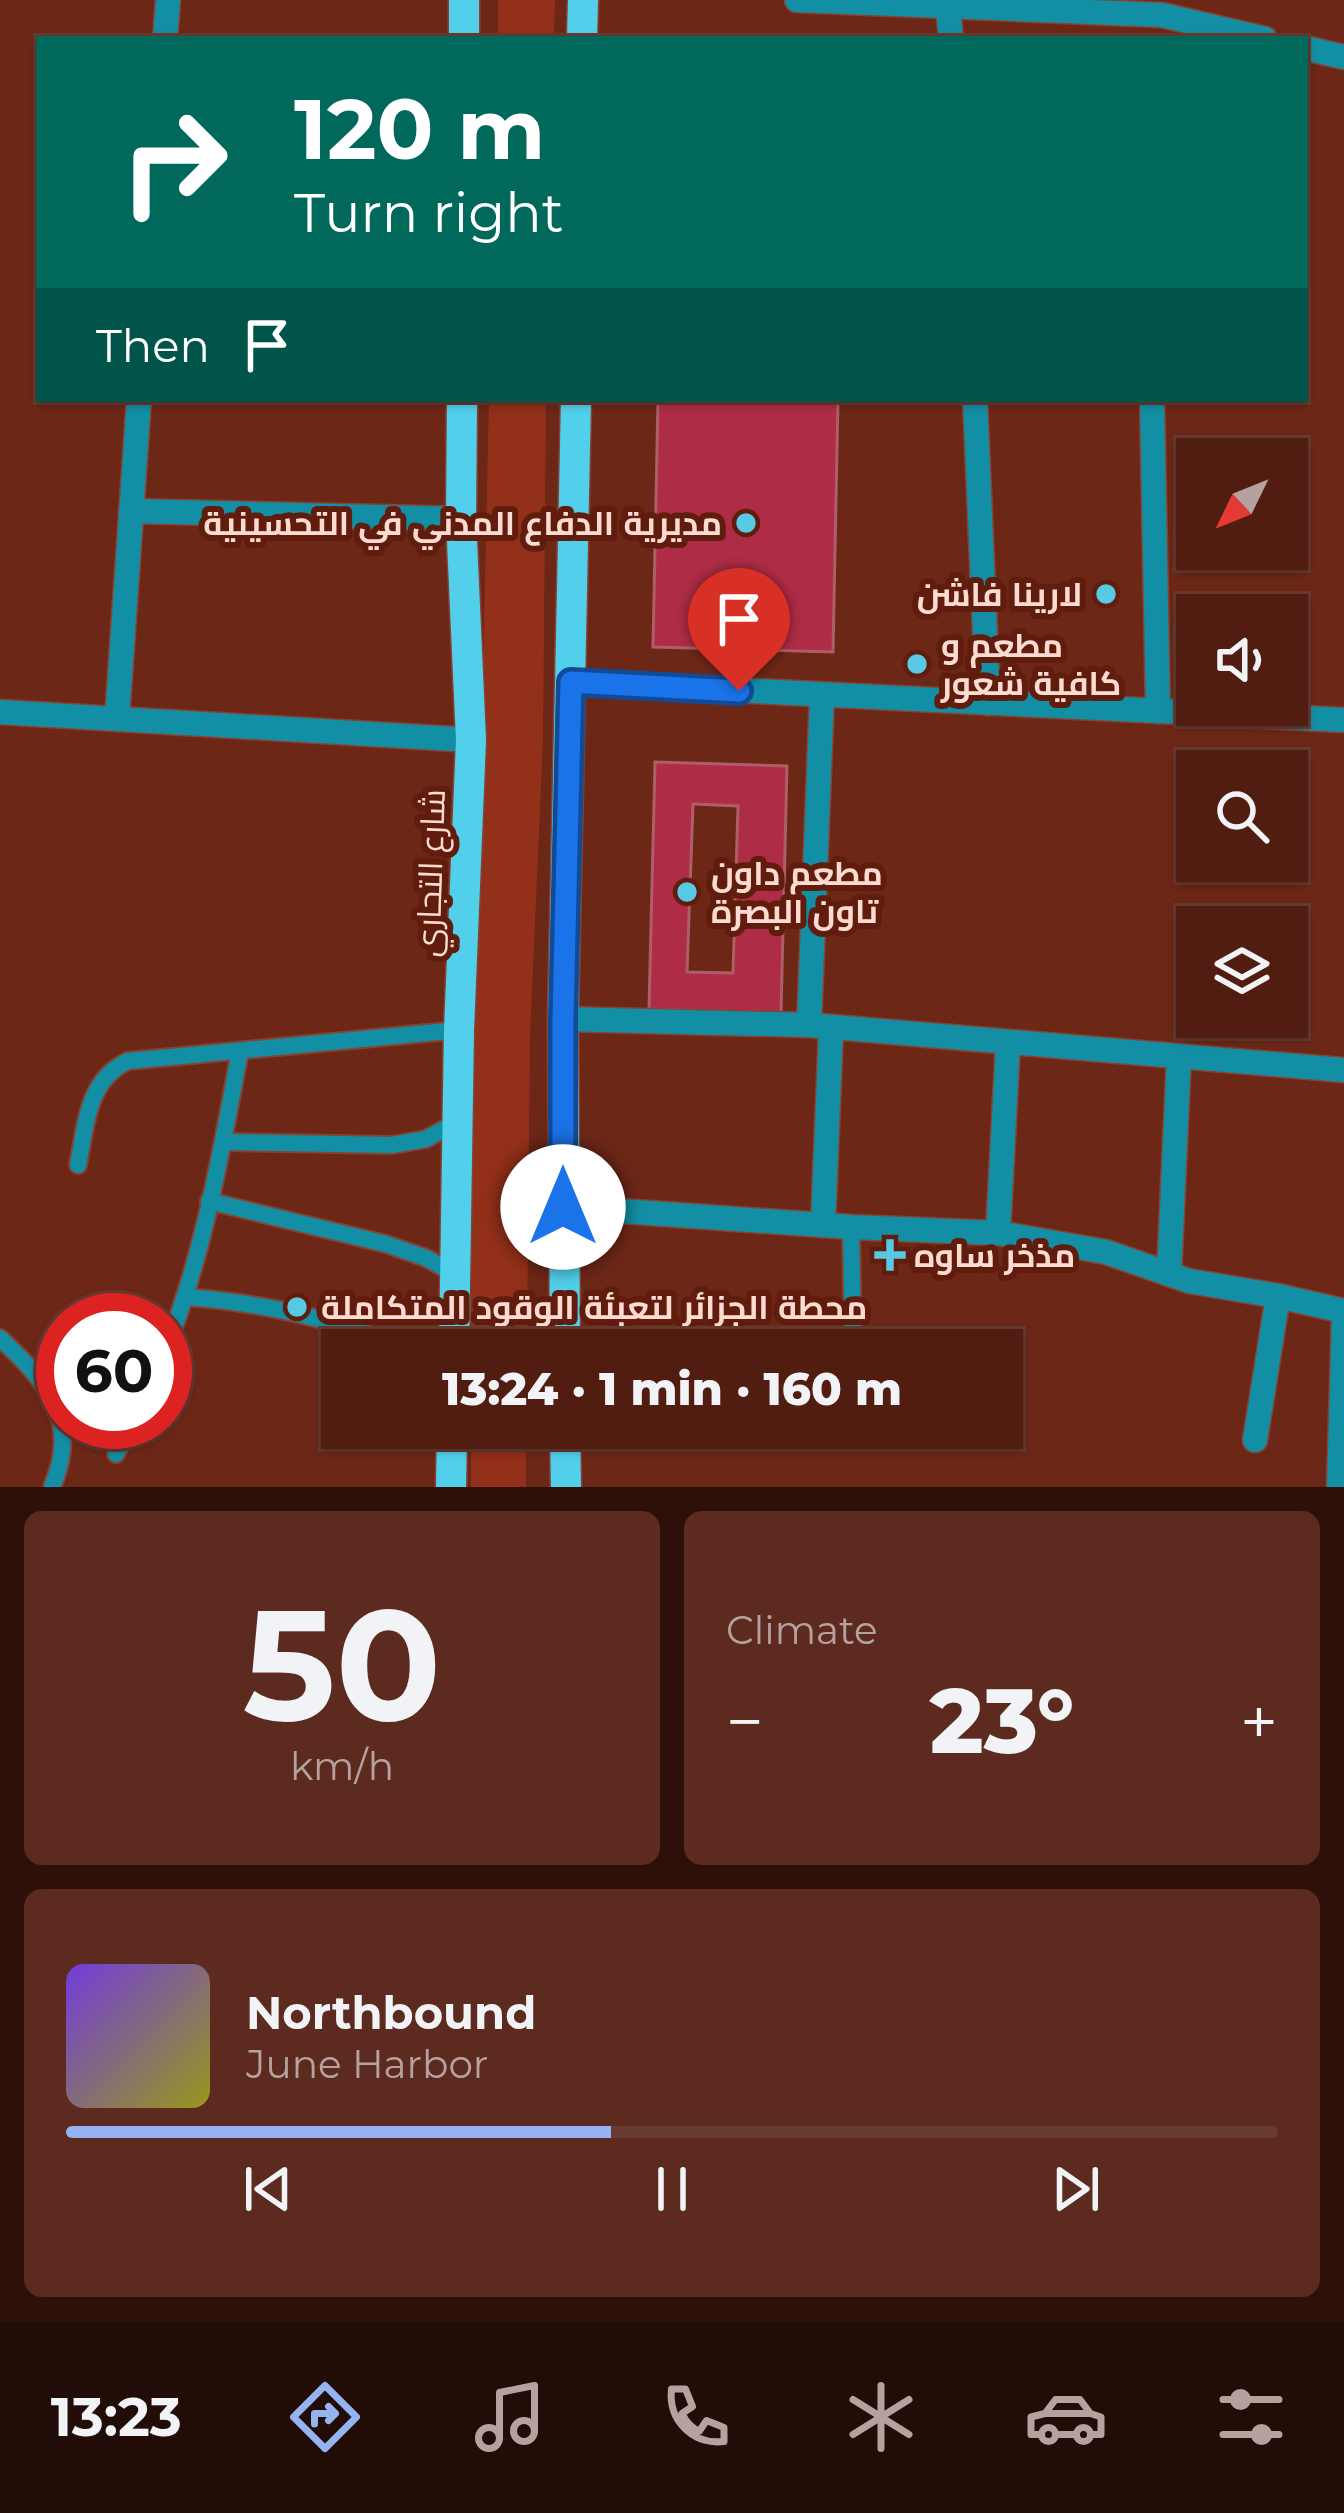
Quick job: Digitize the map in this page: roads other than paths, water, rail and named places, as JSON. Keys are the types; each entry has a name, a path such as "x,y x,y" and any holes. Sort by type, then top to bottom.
{"main road":[{"path":"464,0 464,36"},
{"path":"582,36 583,0"},
{"name":"شارع التجاري","path":"454,1329 471,740 461,519 462,402"},
{"path":"565,1329 563,1019 576,402"},
{"path":"451,1487 452,1449"},
{"path":"566,1449 566,1487"}],"street":[{"path":"165,36 168,0"},
{"path":"797,0 948,8 1163,8 1255,36"},
{"path":"948,8 951,36"},
{"path":"1151,36 1163,8"},
{"path":"1308,49 1344,57"},
{"path":"117,719 140,402"},
{"path":"975,402 988,703"},
{"path":"1152,402 1158,711"},
{"path":"131,511 461,519"},
{"path":"571,682 1344,720"},
{"path":"823,695 823,1225"},
{"path":"0,712 471,740"},
{"path":"563,1019 820,1027 1344,1070"},
{"path":"998,1233 1008,1042"},
{"path":"1169,1274 1179,1056"},
{"path":"563,1207 998,1233 1106,1252 1189,1281 1344,1313 1339,1487"},
{"path":"1255,1440 1278,1296"}],"lane":[{"path":"77,1165 94,1093 105,1075 128,1060 460,1030"},
{"path":"187,1293 240,1051"},
{"path":"223,1142 392,1145 427,1139 458,1121"},
{"path":"209,1201 386,1244 455,1274"},
{"path":"850,1227 852,1329"},
{"path":"192,1297 296,1311 355,1329"},
{"path":"0,1338 55,1399 64,1452 52,1487"},
{"path":"116,1454 118,1449"}],"place":[{"name":"مديرية الدفاع المدني في التحسينية","path":"746,523"},
{"name":"لارينا فاشن","path":"1106,594"},
{"name":"مطعم و كافية شعور","path":"917,664"},
{"name":"مطعم داون تاون البصرة","path":"687,892"},
{"name":"مذخر ساوه","path":"890,1255"},
{"name":"محطة الجزائر لتعبئة الوقود المتكاملة","path":"297,1307"}]}
